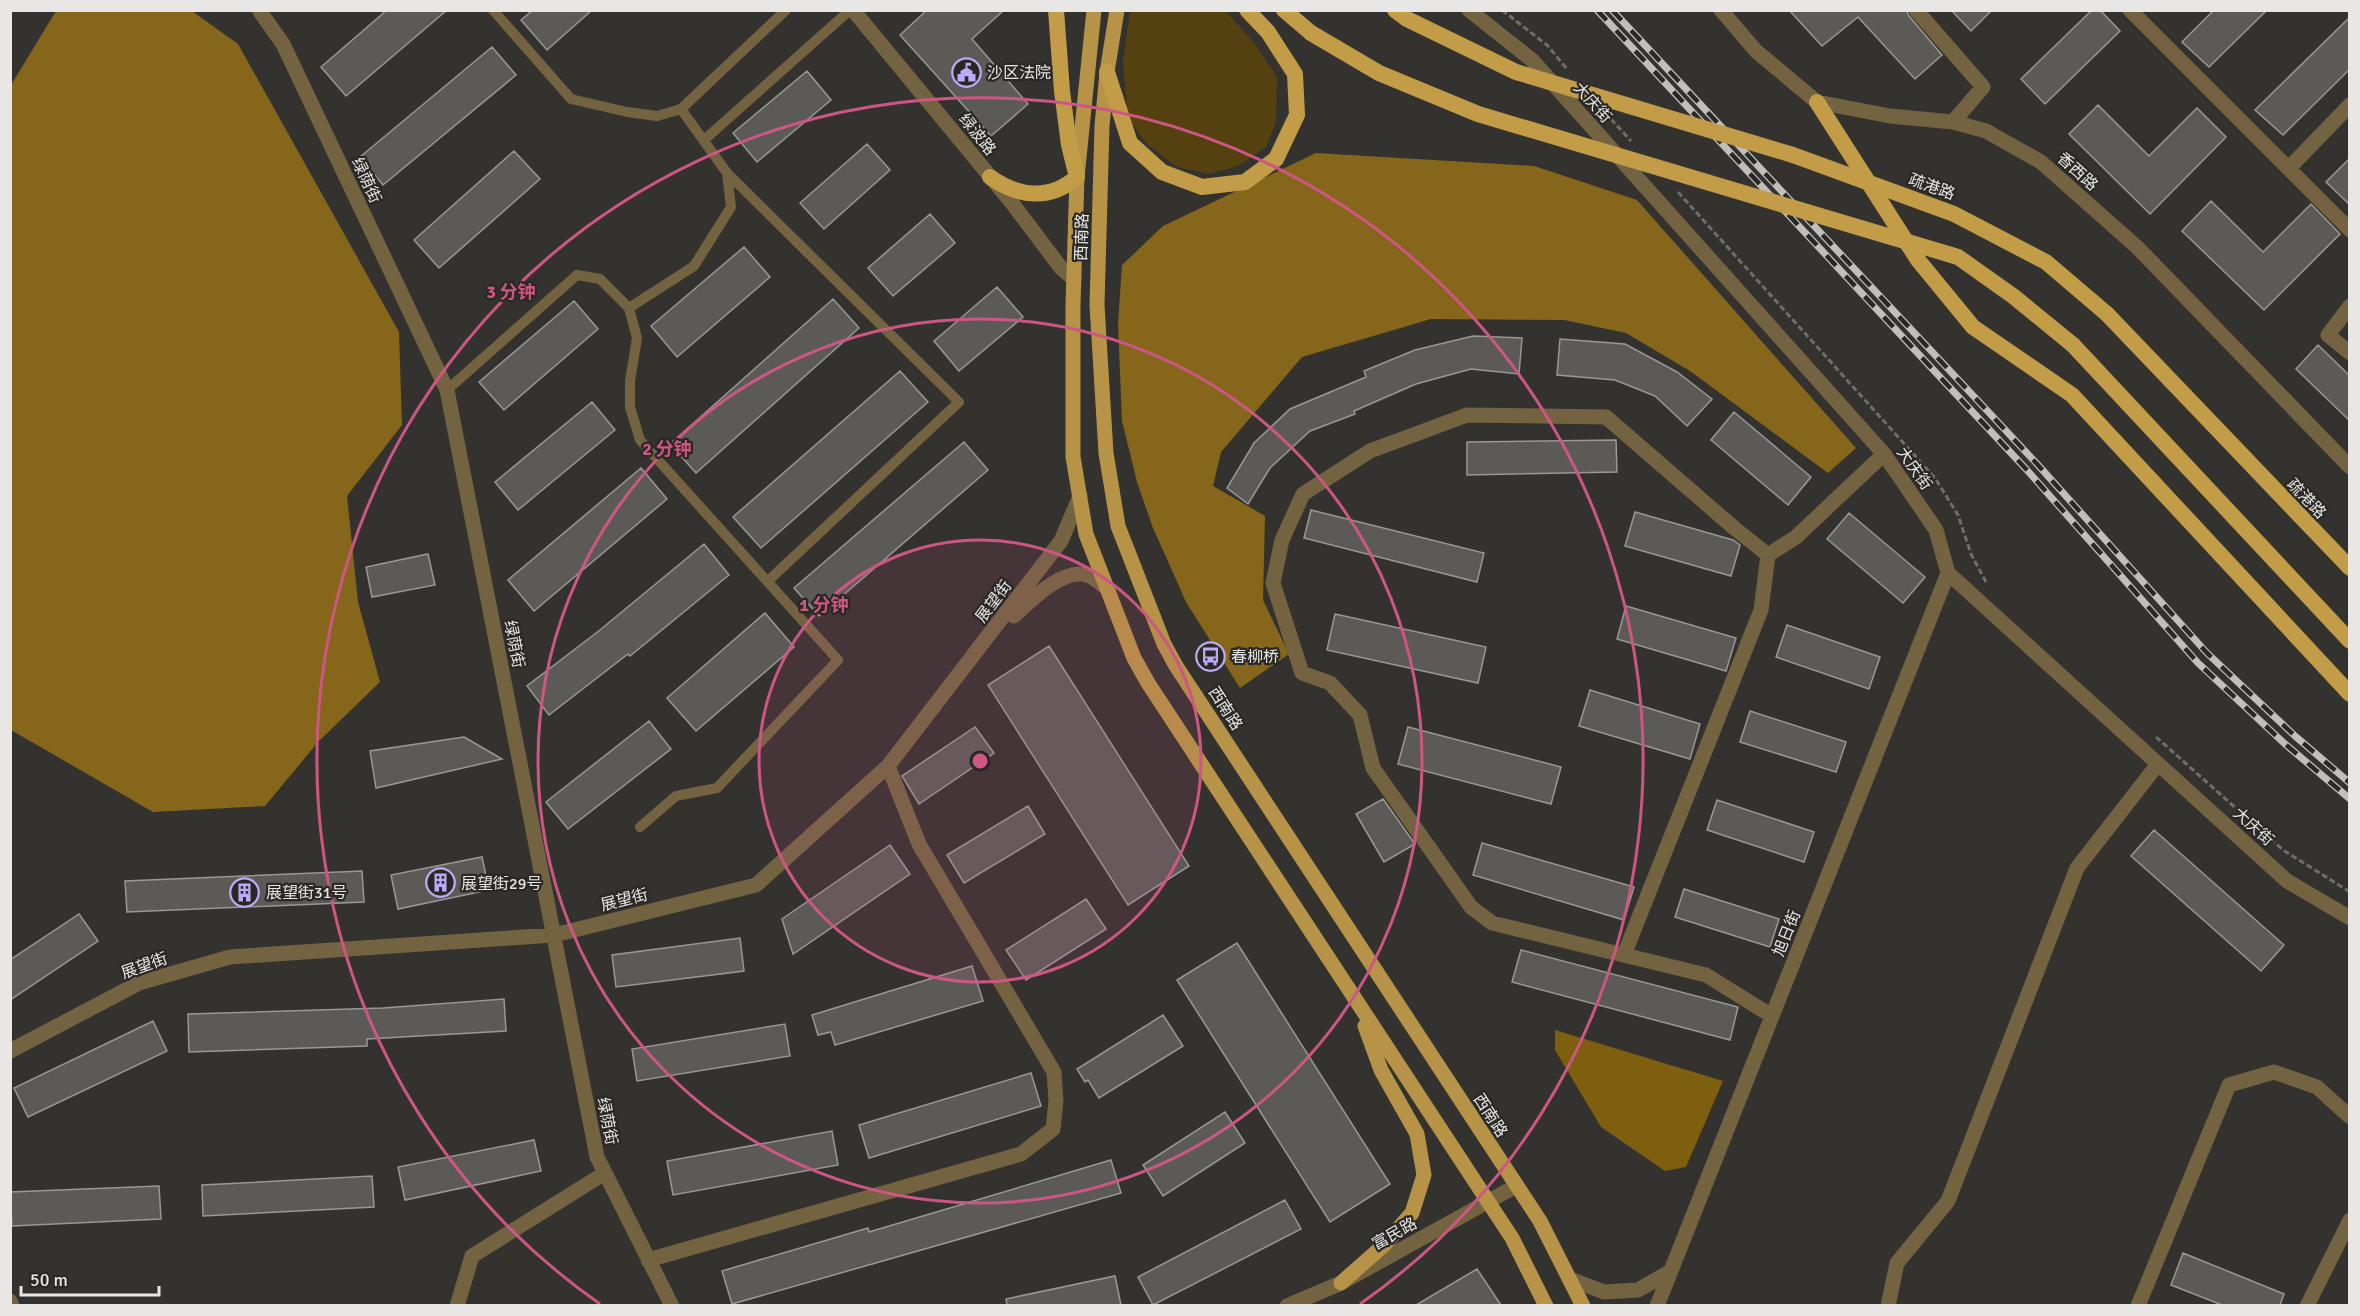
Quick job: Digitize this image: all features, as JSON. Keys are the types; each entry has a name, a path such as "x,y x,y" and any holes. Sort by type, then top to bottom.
{"highway":[{"path":"990,177 1004,187 1030,194 1057,190 1077,177 1062,91 1056,10"},
{"path":"1107,72 1130,143 1162,172 1202,188 1245,182 1276,159 1297,115 1295,74 1268,32 1247,10"},
{"path":"1284,10 1311,33 1379,73 1478,114 1958,257 2013,296 2073,345 2349,641"},
{"path":"1290,10 1311,33"},
{"name":"疏港路","path":"1395,10 1407,19 1516,72 1793,155 1954,214 2046,262 2107,314 2349,568"},
{"path":"1817,102 1918,260 1973,327 2072,395 2349,694"}],"main road":[{"name":"西南路","path":"1094,10 1077,177 1074,279 1073,457 1086,534 1134,658 1148,683 1512,1238 1546,1305"},
{"name":"西南路","path":"1117,10 1107,72 1102,126 1096,305 1106,453 1118,526 1164,644 1176,666 1540,1221 1583,1305"},
{"path":"1341,1282 1384,1245 1412,1213 1424,1175 1417,1134 1381,1070 1356,1000"}],"street":[{"name":"绿荫街","path":"259,10 283,44 447,390 597,1157 672,1305"},
{"name":"绿波路","path":"852,10 1012,202 1061,268 1074,279"},
{"name":"大庆街","path":"1469,10 1532,60 1884,454 1936,530 1948,573 2287,881 2349,918"},
{"name":"香西路","path":"1721,10 1756,51 1817,102 1890,116 1953,122 1986,131 2041,162 2138,248 2349,467"},
{"path":"1916,10 1983,87 1953,122"},
{"path":"2130,10 2349,230"},
{"path":"2289,168 2349,105"},
{"path":"2349,306 2328,335 2349,353"},
{"path":"1768,555 1606,417 1467,415 1371,451 1303,494 1282,540 1273,583 1302,673 1330,683 1360,715 1373,768 1471,907 1492,923 1706,975 1772,1016"},
{"path":"1768,555 1796,537 1884,454"},
{"name":"展望街","path":"10,1051 139,983 230,957 554,935 756,885 888,766 1061,541 1080,496"},
{"path":"1624,955 1761,610 1768,555"},
{"name":"旭日街","path":"1657,1305 1948,573"},
{"path":"981,647 1030,601 1053,583 1072,574 1088,575 1108,589"},
{"path":"1888,1305 1897,1263 1948,1201 2078,868 2158,764"},
{"path":"648,1260 1021,1154 1053,1129 1056,1101 1054,1072 919,844 888,766"},
{"path":"2138,1305 2229,1085 2274,1072 2317,1087 2349,1117"},
{"path":"457,1305 472,1256 605,1173"},
{"name":"富民路","path":"1287,1305 1341,1282 1516,1186"},
{"path":"2307,1305 2349,1220"},
{"path":"1570,1280 1604,1292 1638,1290 1671,1270"},
{"path":"10,1301 12,1305"}],"lane":[{"path":"493,10 571,99 627,112 657,116 681,109 786,10"},
{"path":"704,140 852,10"},
{"path":"681,109 727,173 959,402 768,581"},
{"path":"629,308 694,266 731,207 727,173"},
{"path":"447,390 577,275 600,279 629,308 637,338 630,381 630,406 640,440 838,660 717,788 676,796 640,827"}],"path":[{"path":"1502,10 1548,46 1569,71"},
{"path":"1606,112 1637,147"},
{"path":"1676,191 1935,478 1958,515 1971,554 1990,589"},
{"path":"2150,731 2283,850 2349,892"}],"shaded area":[{"path":"56,11 192,11 238,44 399,332 402,425 347,496 358,602 380,682 318,742 265,806 153,812 11,730 11,85"},
{"path":"1130,11 1226,11 1256,45 1277,77 1276,122 1266,147 1238,166 1209,174 1177,167 1147,144 1128,118 1123,62"},
{"path":"1316,153 1534,166 1637,200 1856,448 1828,473 1690,371 1626,333 1564,320 1431,319 1302,357 1221,452 1213,486 1265,516 1263,600 1289,654 1240,688 1186,602 1153,528 1137,482 1122,421 1118,324 1122,265 1163,226"},
{"path":"1555,1030 1723,1081 1686,1167 1665,1171 1601,1127 1555,1050"}],"building":[{"path":"387,10 447,10 346,96 321,67"},
{"path":"533,10 592,10 547,50 521,20"},
{"name":"沙区法院","path":"927,10 1004,10 972,39 1028,104 991,136 900,35"},
{"path":"1789,10 1906,10 1942,55 1915,79 1858,17 1822,46"},
{"path":"1951,10 1992,10 1971,31"},
{"path":"2092,10 2100,10 2120,31 2045,104 2021,79"},
{"path":"2214,10 2267,10 2209,67 2182,42"},
{"path":"2349,18 2349,70 2283,135 2255,110"},
{"path":"492,47 516,75 383,185 360,157"},
{"path":"807,71 831,100 757,162 733,133"},
{"path":"2098,105 2149,156 2197,108 2226,137 2150,214 2069,134"},
{"path":"867,144 890,170 824,229 800,203"},
{"path":"514,151 540,179 439,268 414,240"},
{"path":"2349,159 2349,204 2326,182"},
{"path":"2211,201 2263,252 2311,204 2340,234 2264,310 2182,231"},
{"path":"930,214 955,243 893,296 868,268"},
{"path":"744,247 770,277 677,357 651,326"},
{"path":"997,287 1023,317 959,371 934,341"},
{"path":"833,299 859,328 696,473 670,444"},
{"path":"574,301 598,329 504,410 479,382"},
{"path":"1473,336 1522,338 1519,374 1471,369 1416,384 1354,411 1355,414 1310,431 1270,468 1248,504 1227,488 1254,443 1290,409 1366,377 1364,371 1415,350"},
{"path":"1560,339 1625,344 1677,372 1712,399 1687,426 1655,396 1615,380 1557,375"},
{"path":"2318,345 2349,375 2349,420 2296,369"},
{"path":"900,371 928,402 761,548 733,517"},
{"path":"592,402 615,430 518,510 495,482"},
{"path":"1734,412 1811,477 1788,505 1711,440"},
{"path":"1616,440 1617,472 1467,475 1467,442"},
{"path":"964,442 988,470 819,616 794,588"},
{"path":"641,468 667,499 534,611 508,580"},
{"path":"1311,510 1484,553 1477,582 1304,538"},
{"path":"1635,512 1733,540 1740,545 1731,576 1625,546"},
{"path":"1849,513 1925,577 1903,603 1827,539"},
{"path":"704,544 729,575 630,656 628,654 549,715 527,686 600,630"},
{"path":"428,554 435,585 372,597 366,567"},
{"path":"1626,606 1736,638 1726,671 1617,639"},
{"path":"765,613 794,647 696,731 667,698"},
{"path":"1335,614 1486,647 1478,683 1327,650"},
{"path":"1787,625 1880,657 1869,689 1776,657"},
{"path":"1049,646 1189,866 1128,905 988,685"},
{"path":"1590,690 1700,724 1690,759 1579,726"},
{"path":"1750,711 1846,742 1836,772 1740,742"},
{"path":"649,721 671,749 568,829 546,802"},
{"path":"975,727 994,753 919,804 902,776"},
{"path":"1408,727 1561,767 1551,804 1398,764"},
{"path":"464,737 502,759 376,788 370,751"},
{"path":"1383,799 1415,844 1384,862 1356,814"},
{"path":"1717,800 1814,832 1804,862 1707,830"},
{"path":"1028,806 1045,834 964,883 947,855"},
{"path":"2154,830 2284,945 2261,971 2131,856"},
{"path":"1482,843 1634,887 1624,920 1473,875"},
{"path":"890,845 910,874 793,954 782,919"},
{"name":"展望街29号","path":"482,857 489,890 398,909 391,875"},
{"name":"展望街31号","path":"362,871 364,902 127,912 125,881"},
{"path":"1684,889 1779,919 1770,947 1675,917"},
{"path":"1086,899 1106,929 1026,980 1006,950"},
{"path":"79,914 98,941 10,1000 10,960"},
{"path":"740,938 744,971 616,987 612,955"},
{"path":"1237,943 1390,1184 1330,1222 1177,980"},
{"path":"1521,950 1738,1007 1730,1040 1512,982"},
{"path":"972,966 983,1001 835,1045 831,1032 818,1035 812,1015"},
{"path":"504,999 506,1031 367,1039 367,1046 189,1052 188,1014 383,1008"},
{"path":"1163,1015 1183,1046 1099,1098 1088,1080 1085,1082 1077,1069"},
{"path":"153,1021 167,1051 28,1117 14,1088"},
{"path":"785,1024 790,1056 637,1081 632,1049"},
{"path":"1031,1073 1041,1106 869,1158 859,1125"},
{"path":"1225,1112 1245,1143 1163,1196 1143,1165"},
{"path":"832,1131 838,1165 673,1195 667,1161"},
{"path":"534,1140 541,1171 405,1200 398,1167"},
{"path":"1111,1160 1121,1193 732,1304 722,1271 868,1228 869,1232"},
{"path":"372,1176 374,1207 203,1216 202,1185"},
{"path":"159,1186 161,1219 12,1226 10,1192"},
{"path":"1285,1200 1301,1229 1153,1305 1138,1277"},
{"path":"2183,1253 2284,1294 2280,1305 2222,1305 2171,1285"},
{"path":"1477,1269 1501,1305 1416,1305"},
{"path":"1115,1276 1121,1305 1007,1305 1006,1299"}],"railway":[{"path":"1597,10 2026,469 2198,663 2285,744 2350,799"},
{"path":"1612,10 2038,465 2207,653 2295,736 2350,783"}],"place":[{"name":"沙区法院","path":"966,72"},
{"name":"春柳桥","path":"1210,656"},
{"name":"展望街29号","path":"440,883"},
{"name":"展望街31号","path":"245,892"}]}
